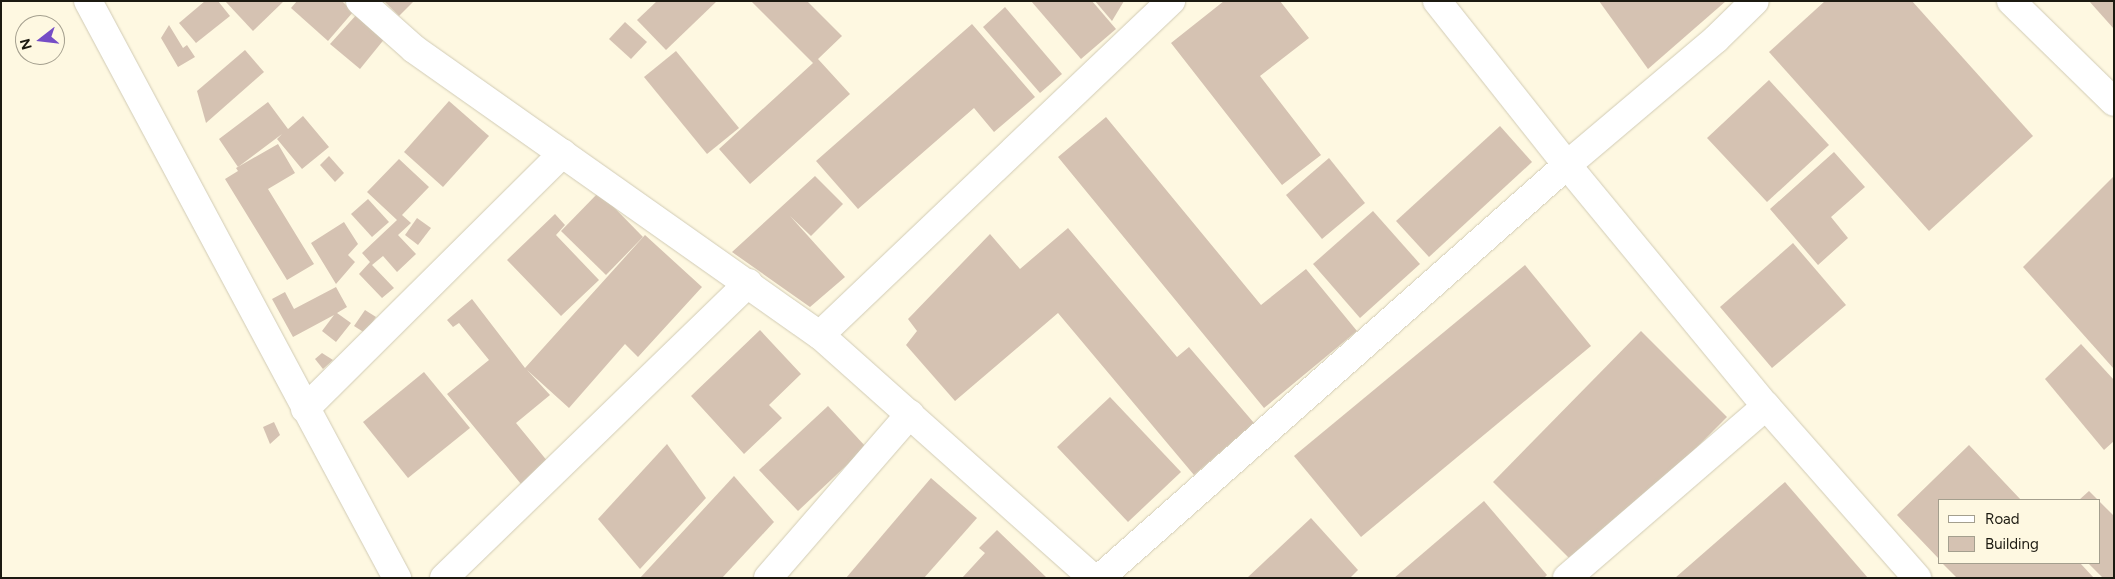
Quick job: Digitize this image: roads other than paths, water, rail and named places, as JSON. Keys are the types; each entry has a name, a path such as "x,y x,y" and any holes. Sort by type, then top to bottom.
{"street":[{"path":"88,1 397,578"},
{"path":"360,1 414,49 820,335 1093,578"},
{"path":"820,335 1171,1"},
{"path":"1437,1 1567,166 1766,406 1917,578"},
{"path":"1100,578 1567,166 1716,39 1755,1"},
{"path":"2011,1 2114,102"},
{"path":"306,409 563,153"},
{"path":"444,578 748,284"},
{"path":"1567,578 1766,406"},
{"path":"768,578 910,414"}]}
